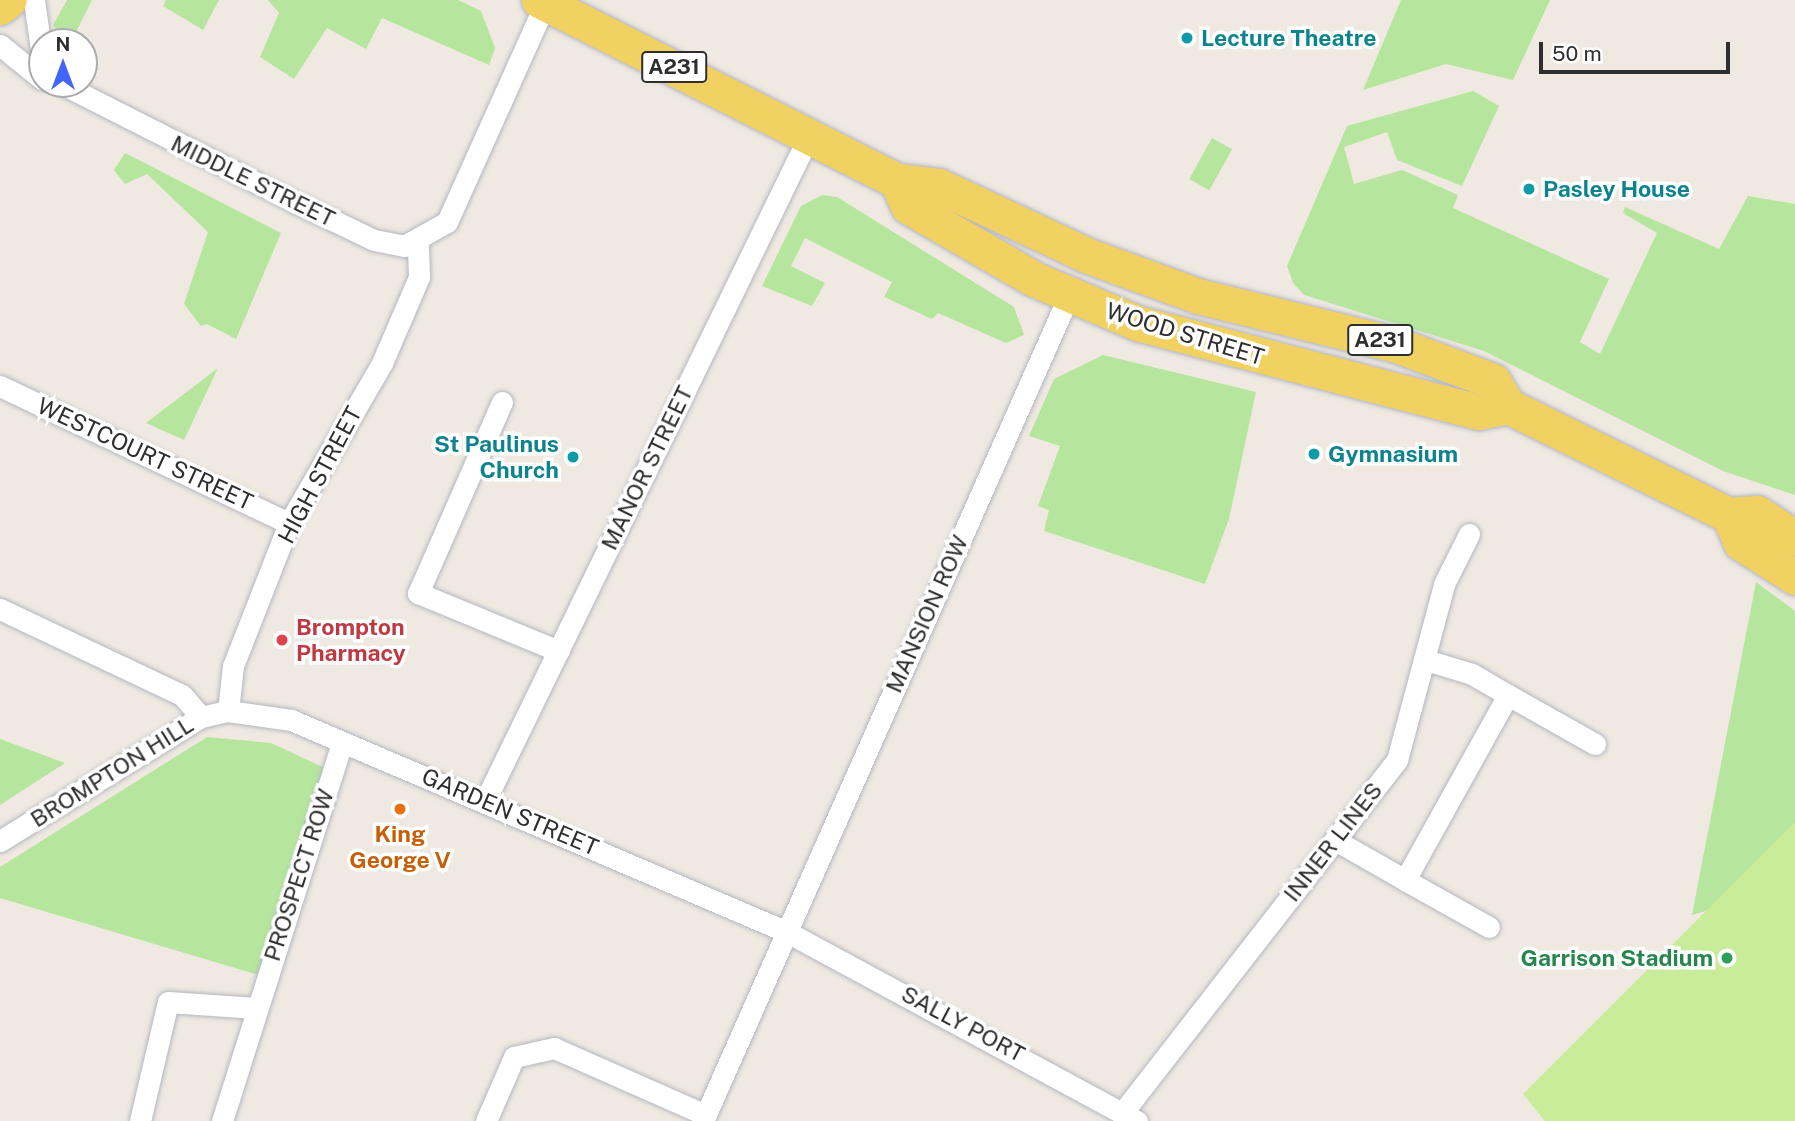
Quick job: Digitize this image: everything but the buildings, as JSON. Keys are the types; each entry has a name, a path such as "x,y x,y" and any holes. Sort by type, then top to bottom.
{"main road":[{"path":"0,0 8,0"},
{"path":"0,7 8,0"},
{"name":"WOOD STREET","path":"544,1 897,181 939,186 1086,254 1234,306 1438,359 1493,381 1508,406 1729,515 1757,513 1795,538"},
{"name":"WOOD STREET","path":"897,181 908,206 1069,295 1224,350 1479,412 1508,406"},
{"path":"1069,295 1086,254"},
{"path":"1224,350 1234,306"},
{"path":"1729,515 1741,542 1795,577"}],"street":[{"path":"34,0 38,28"},
{"path":"418,243 447,222 544,1"},
{"path":"0,45 28,68"},
{"name":"MIDDLE STREET","path":"90,98 374,240 394,246 418,243"},
{"name":"MANOR STREET","path":"486,799 808,136"},
{"name":"HIGH STREET","path":"228,711 233,666 289,523 382,363 421,273 418,243"},
{"name":"MANSION ROW","path":"704,1118 1069,295"},
{"name":"WESTCOURT STREET","path":"0,386 289,523"},
{"path":"502,402 418,593 559,652"},
{"name":"INNER LINES","path":"1130,1117 1397,760 1426,660 1444,584 1469,534"},
{"path":"0,610 30,620 38,631 182,695 201,717"},
{"path":"1426,660 1472,674 1595,744"},
{"path":"1405,880 1508,695"},
{"name":"GARDEN STREET","path":"228,711 290,720 486,799 787,932"},
{"name":"BROMPTON HILL","path":"0,841 201,717 228,711"},
{"name":"PROSPECT ROW","path":"222,1121 342,743"},
{"path":"1335,840 1489,927"},
{"name":"SALLY PORT","path":"787,932 1130,1117"},
{"path":"140,1121 168,1002 257,1009"},
{"path":"486,1121 514,1057 554,1048 704,1118"}],"green space":[{"path":"67,0 92,0 78,28 55,28 53,25"},
{"path":"166,0 219,0 203,30 163,6"},
{"path":"268,0 458,0 481,11 495,48 489,65 382,18 366,49 327,28 294,79 260,57 279,13"},
{"path":"1401,0 1550,0 1513,80 1446,64 1363,90"},
{"path":"1473,91 1499,106 1462,186 1397,160 1387,132 1344,147 1354,184 1402,170 1458,195 1453,208 1609,279 1580,342 1600,354 1657,233 1623,213 1625,207 1719,249 1748,196 1795,204 1795,495 1723,471 1484,351 1304,295 1293,283 1287,266 1347,126"},
{"path":"1212,138 1232,149 1209,190 1189,179"},
{"path":"125,153 281,233 236,339 207,324 201,326 184,304 208,232 147,174 125,184 114,170"},
{"path":"822,195 837,197 1014,307 1024,335 1006,343 938,313 932,319 884,297 892,282 805,238 791,266 825,283 812,306 762,286 801,206"},
{"path":"1103,355 1256,392 1229,519 1205,584 1044,531 1049,510 1038,506 1060,446 1029,436 1054,379"},
{"path":"218,368 184,440 146,423"},
{"path":"1756,582 1795,611 1795,885 1692,915"},
{"path":"207,737 271,743 327,769 262,976 0,898 0,867"},
{"path":"0,739 65,763 0,805"},
{"name":"Garrison Stadium","path":"1795,822 1795,1121 1545,1121 1523,1094"}],"place":[{"name":"Lecture Theatre","path":"1187,38"},
{"name":"Pasley House","path":"1529,189"},
{"name":"Gymnasium","path":"1314,454"},
{"name":"St Paulinus Church","path":"573,457"},
{"name":"Brompton Pharmacy","path":"282,640"},
{"name":"King George V","path":"400,809"},
{"name":"Garrison Stadium","path":"1727,958"}]}
